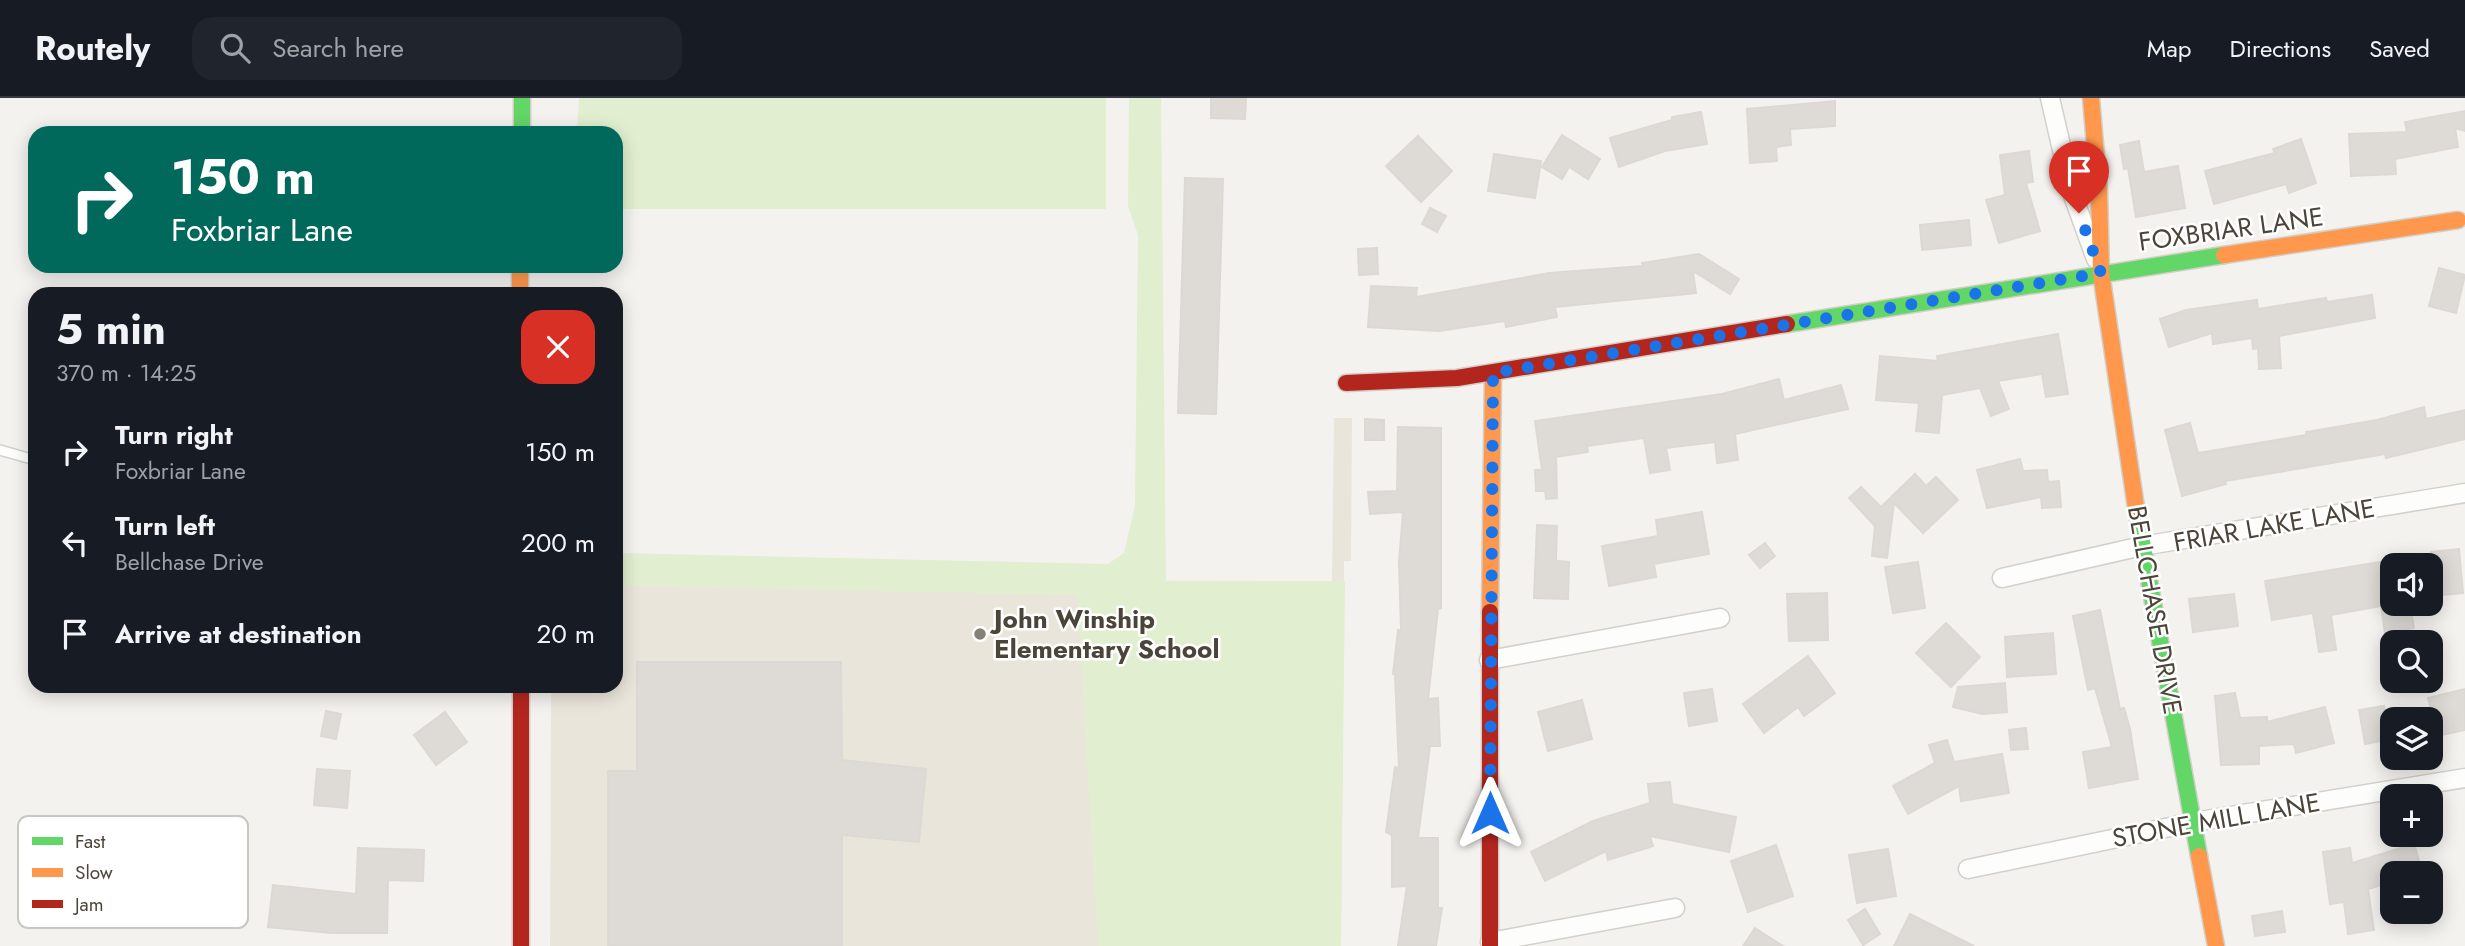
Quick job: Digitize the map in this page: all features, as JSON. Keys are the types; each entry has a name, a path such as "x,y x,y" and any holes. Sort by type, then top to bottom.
{"street":[{"path":"522,98 522,126"},
{"name":"BELLCHASE DRIVE","path":"2050,98 2072,193 2101,273"},
{"name":"BELLCHASE DRIVE","path":"2091,98 2099,191 2101,273 2142,547 2216,946"},
{"name":"FOXBRIAR LANE","path":"1346,383 1457,378 1493,373 2101,273 2458,220"},
{"path":"1493,373 1489,660 1490,944 1675,908"},
{"name":"FRIAR LAKE LANE","path":"2002,578 2142,547 2465,493"},
{"path":"1489,660 1720,618"},
{"path":"521,693 521,946"},
{"name":"STONE MILL LANE","path":"1968,869 2194,822 2465,778"}],"lane":[{"path":"0,450 28,458"}],"shaded area":[{"name":"John Winship Elementary School","path":"1334,418 1352,418 1351,561 1344,561 1341,946 550,946 551,693 623,693 623,580 1332,581"}],"green space":[{"path":"579,98 1106,98 1106,209 623,209 623,126 577,126"},
{"path":"1129,98 1161,98 1166,581 1345,581 1341,946 1098,946 1077,595 623,586 623,553 1108,564 1124,553 1135,505 1138,235 1128,206"}],"building":[{"path":"1211,98 1246,98 1245,119 1211,118"},
{"path":"1835,101 1835,126 1790,129 1791,145 1776,147 1777,161 1750,163 1747,109"},
{"path":"2465,111 2465,131 2455,128 2458,147 2395,159 2396,174 2351,176 2349,134 2407,132 2405,122"},
{"path":"1701,112 1707,144 1665,151 1619,167 1610,138 1672,120 1672,117"},
{"path":"1562,135 1600,159 1588,179 1569,167 1562,179 1542,167"},
{"path":"1418,136 1452,171 1421,202 1386,166"},
{"path":"2301,139 2316,183 2289,193 2286,184 2214,204 2205,171 2275,153 2273,149"},
{"path":"2139,141 2144,172 2178,166 2185,208 2136,217 2128,168 2124,169 2120,145"},
{"path":"2029,151 2033,182 2026,183 2040,231 1999,243 1986,200 2005,195 2000,155"},
{"path":"1494,154 1541,161 1535,198 1488,191"},
{"path":"1185,178 1223,179 1216,414 1178,413"},
{"path":"1430,208 1446,216 1437,232 1422,224"},
{"path":"1969,220 1971,245 1922,250 1920,225"},
{"path":"1377,248 1378,274 1359,275 1358,249"},
{"path":"1699,254 1739,279 1730,294 1693,271 1696,293 1555,307 1557,317 1506,327 1505,321 1439,331 1368,327 1371,286 1417,288 1416,297 1549,273 1643,266 1642,263"},
{"path":"2439,268 2465,275 2456,313 2429,306"},
{"path":"2372,295 2375,318 2279,336 2281,368 2259,369 2258,348 2253,349 2252,338 2213,344 2212,333 2169,347 2160,319 2186,310 2257,300 2258,309 2326,298 2327,302"},
{"path":"2058,334 2068,394 2046,397 2042,374 1998,381 2009,409 1991,416 1980,388 1942,395 1939,433 1916,431 1919,403 1876,400 1880,356 1938,361 1937,356"},
{"path":"1779,379 1784,400 1841,385 1848,409 1735,434 1738,460 1717,463 1715,442 1666,448 1670,470 1650,473 1644,438 1587,446 1588,452 1556,457 1557,498 1546,499 1545,491 1536,491 1535,470 1542,470 1535,421 1722,394"},
{"path":"2424,407 2426,419 2465,410 2465,439 2386,458 2385,454 2225,481 2226,484 2182,496 2165,430 2190,423 2198,453 2306,435 2306,432 2377,420"},
{"path":"1365,419 1384,420 1384,440 1365,440"},
{"path":"1398,427 1441,428 1441,608 1438,609 1428,699 1438,698 1440,746 1430,746 1418,838 1438,838 1438,908 1442,908 1436,946 1398,946 1407,886 1392,887 1392,835 1386,832 1395,767 1399,768 1393,674 1398,630 1401,630 1399,562 1403,512 1370,514 1368,492 1397,491"},
{"path":"2020,459 2023,471 2047,470 2048,482 2059,481 2061,507 2042,508 2041,497 1987,508 1977,470"},
{"path":"1915,474 1926,486 1936,477 1958,500 1923,533 1894,503 1887,558 1872,556 1875,526 1849,498 1861,487 1881,507"},
{"path":"1702,512 1709,554 1654,564 1656,577 1609,586 1602,546 1658,536 1656,520"},
{"path":"1537,525 1557,526 1556,561 1569,562 1568,599 1534,598"},
{"path":"1765,543 1775,556 1760,568 1749,555"},
{"path":"2459,549 2463,593 2443,595 2443,553 2431,552"},
{"path":"1918,562 1925,608 1893,613 1885,567"},
{"path":"2380,562 2380,606 2331,615 2336,650 2319,652 2313,613 2272,620 2265,581"},
{"path":"1827,593 1828,640 1789,641 1787,594"},
{"path":"2234,594 2238,626 2193,632 2189,599"},
{"path":"2100,610 2120,709 2124,708 2130,729 2138,779 2089,788 2083,752 2112,747 2095,688 2088,690 2073,616"},
{"path":"2382,616 2412,616 2414,628 2385,630"},
{"path":"1946,623 1980,657 1951,687 1916,653"},
{"path":"2053,633 2056,674 2007,677 2005,637"},
{"path":"1808,656 1835,693 1804,716 1798,707 1764,733 1743,704"},
{"path":"637,662 841,662 842,760 926,769 919,842 842,835 842,946 608,946 608,771 637,771"},
{"path":"2005,683 2007,712 1982,714 1953,707 1958,687"},
{"path":"1712,689 1717,721 1689,726 1684,693"},
{"path":"2465,689 2465,730 2443,735 2443,707 2430,707 2428,698"},
{"path":"2235,693 2240,718 2267,717 2267,722 2325,707 2334,743 2296,753 2294,744 2259,746 2259,764 2221,765 2215,696"},
{"path":"1582,700 1592,739 1548,751 1538,712"},
{"path":"2384,706 2380,707 2380,741 2365,744 2359,710"},
{"path":"326,711 341,714 336,739 321,736"},
{"path":"445,712 467,742 436,765 414,735"},
{"path":"2026,728 2028,749 2011,750 2009,730"},
{"path":"1947,740 1954,762 2002,754 2009,793 1961,801 1959,786 1908,814 1893,786 1935,763 1929,745"},
{"path":"317,769 350,771 347,808 314,805"},
{"path":"1670,782 1672,804 1736,817 1729,852 1650,836 1653,846 1608,860 1606,851 1545,881 1531,852 1593,821 1650,803 1648,784"},
{"path":"1776,845 1793,896 1748,912 1731,861"},
{"path":"2404,847 2415,847 2419,861 2380,861 2380,886 2368,889 2374,930 2348,934 2344,902 2330,904 2323,852 2350,848 2352,863"},
{"path":"358,848 424,850 423,881 388,880 387,933 331,933 268,927 273,885 356,894"},
{"path":"1888,849 1896,896 1857,903 1849,855"},
{"path":"1865,909 1880,934 1863,945 1848,920"},
{"path":"2282,911 2285,932 2255,936 2252,916"},
{"path":"1910,914 1974,946 1894,946"},
{"path":"1755,928 1783,946 1743,946"}],"traffic: fast":[{"path":"522,98 522,126"},
{"path":"1787,324 2224,255"},
{"path":"2137,514 2199,856"}],"traffic: slow":[{"path":"2091,98 2099,191 2101,273 2137,514"},
{"path":"2224,255 2458,220"},
{"path":"520,273 520,287"},
{"path":"1490,612 1493,373"},
{"path":"2199,856 2216,946"}],"traffic: jam":[{"path":"1346,383 1457,378 1787,324"},
{"path":"1490,612 1490,946"},
{"path":"521,693 521,946"}],"place":[{"name":"John Winship Elementary School","path":"980,634"}],"route":[{"path":"1490,813 1493,373 2101,273 2079,213"}]}
